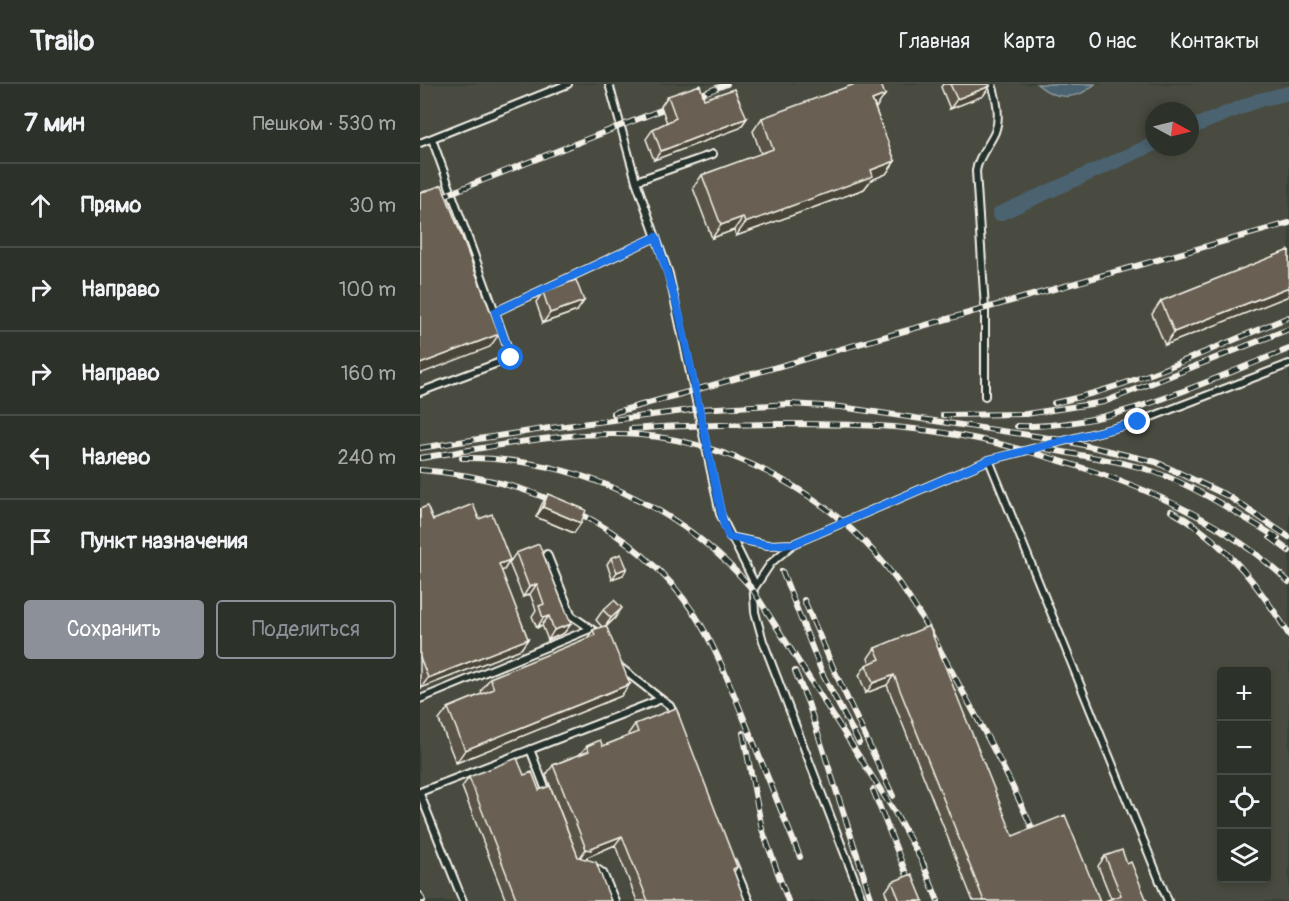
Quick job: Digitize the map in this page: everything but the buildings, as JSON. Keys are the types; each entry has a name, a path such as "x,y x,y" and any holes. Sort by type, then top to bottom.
{"lane":[{"path":"420,143 568,84"},
{"path":"609,84 636,181 680,316 720,514 729,537 750,574 763,641 863,901"},
{"path":"985,396 985,309 976,171 980,155 995,131 998,107 992,84"},
{"path":"420,392 511,358 432,139"},
{"path":"636,181 713,154"},
{"path":"495,312 656,237"},
{"path":"753,590 771,563 793,544 989,460 1138,422 1289,364"},
{"path":"989,460 1168,901"},
{"path":"729,537 768,545 793,544"},
{"path":"547,554 572,616 605,639"},
{"path":"420,699 590,629"},
{"path":"616,660 625,672 670,706 677,722"},
{"path":"463,901 420,793 659,699"},
{"path":"530,749 551,804"},
{"path":"732,859 749,901"},
{"path":"583,867 591,865 600,869 615,901"}],"shaded area":[{"path":"420,84 1289,84 1289,901 420,901"}],"water":[{"path":"1037,84 1095,84 1088,90 1073,96 1059,96"}],"waterway":[{"path":"1199,124 1259,100 1289,93"},
{"path":"999,214 1145,148"}],"railway":[{"path":"420,205 727,84"},
{"path":"613,413 1289,223"},
{"path":"1054,403 1114,387 1289,317"},
{"path":"943,415 1026,414 1104,402 1289,329"},
{"path":"1017,426 1053,425 1122,412 1190,389 1289,349"},
{"path":"420,448 550,428 699,409 790,404 841,407 1062,440 1156,462 1228,496 1289,537"},
{"path":"631,429 721,425 846,425 916,429 992,442 1080,467 1164,499 1217,527 1266,562 1289,582"},
{"path":"420,458 558,437 640,435 675,440 711,449 745,462 810,497 866,543 889,570 920,615 994,749 1039,844"},
{"path":"1046,449 1115,461 1171,478 1234,511 1278,538"},
{"path":"462,458 504,460 544,466 584,477 622,492 658,511 692,533 724,560 753,590 894,811 924,865"},
{"path":"420,470 499,483 538,495 575,511 610,531 642,555 671,583 695,615 715,651 800,857"},
{"path":"1171,511 1190,522 1223,549 1266,599 1289,635"},
{"path":"1270,537 1289,551"},
{"path":"782,571 823,675 859,743"},
{"path":"804,600 893,796"},
{"path":"795,671 808,703 872,901"},
{"path":"743,733 762,829 788,901"},
{"path":"873,790 917,901"},
{"path":"921,859 938,901"},
{"path":"420,894 423,901"}],"route":[{"path":"511,358 495,312 656,237 680,316 724,526 729,537 768,545 793,544 989,460 1138,422"}]}
